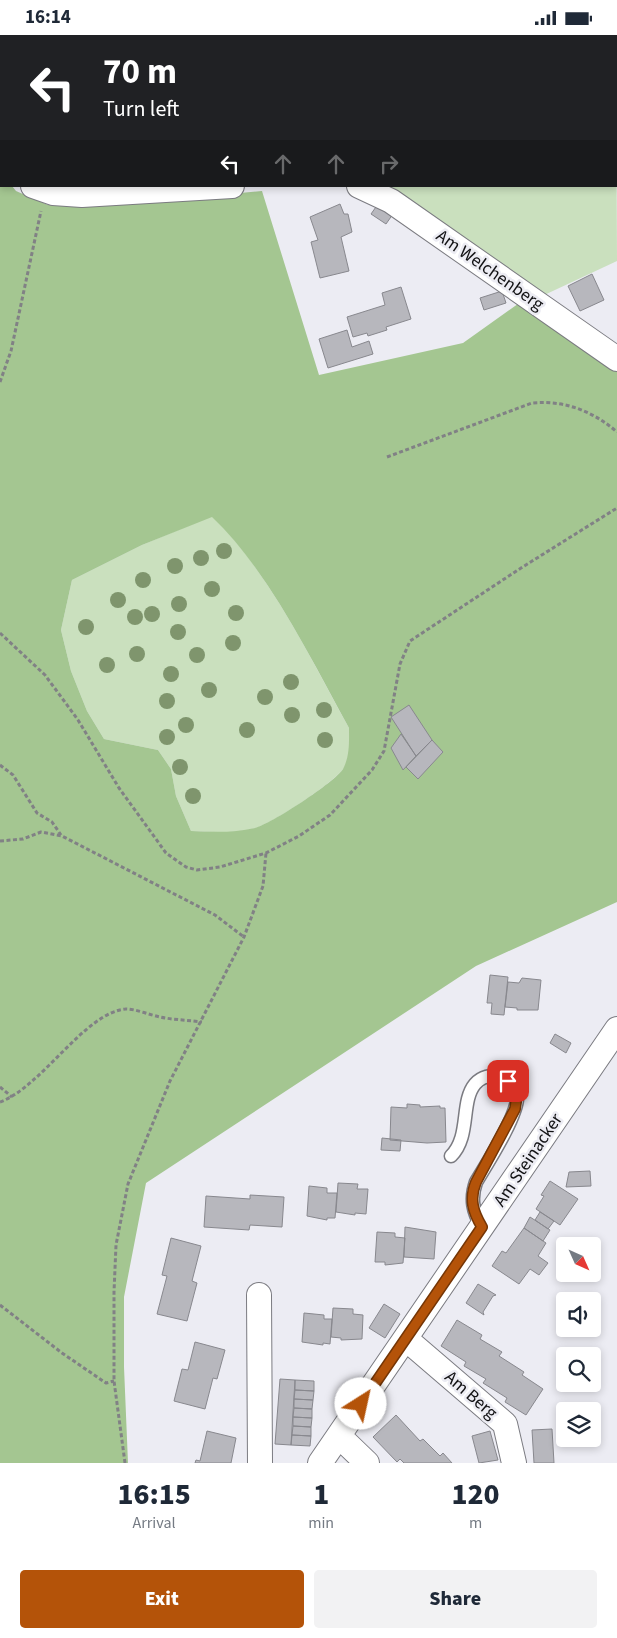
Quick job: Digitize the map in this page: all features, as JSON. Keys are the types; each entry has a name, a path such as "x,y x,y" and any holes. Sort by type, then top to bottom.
{"street":[{"path":"39,188 72,195 93,195 217,187"},
{"name":"Am Welchenberg","path":"361,187 391,201 617,359"},
{"name":"Am Steinacker","path":"320,1463 617,1029"},
{"path":"259,1295 260,1463"},
{"name":"Am Berg","path":"406,1339 505,1424 514,1463"},
{"path":"339,1436 367,1463"}],"lane":[{"path":"451,1156 461,1143 472,1092 476,1083 491,1075 508,1081 517,1095 515,1109 476,1182 472,1195 474,1210 482,1227"}],"path":[{"path":"0,383 18,321 39,188"},
{"path":"386,457 532,403 551,401 570,405 603,421 617,432"},
{"path":"0,633 45,675 78,720 119,788 166,853 177,862 197,869 220,867 242,862 266,853 300,836 330,815 379,760 384,751 400,664 410,641 617,508"},
{"path":"0,765 13,775 37,813 52,822 62,836"},
{"path":"0,841 23,839 41,832 62,836 215,915 244,937"},
{"path":"125,1463 114,1381 116,1245 128,1184 170,1081 244,937 264,886 266,853"},
{"path":"0,1103 21,1092 83,1032 107,1016 126,1009 162,1018 202,1022"},
{"path":"0,1087 12,1097"},
{"path":"0,1305 62,1353 106,1383 114,1381"}],"green space":[{"path":"0,187 13,187 16,191 48,205 91,207 262,191 319,375 463,343 522,301 617,366 617,902 476,966 146,1183 124,1297 124,1367 128,1463 0,1463","holes":["212,517 252,563 304,645 349,728 348,754 343,769 338,775 288,811 263,825 247,830 191,831 176,796 171,769 158,750 104,739 87,711 71,671 61,630 72,580 142,545"]},
{"path":"372,187 617,187 617,261 540,297"},
{"path":"212,516 252,562 270,589 349,728 349,749 346,765 328,783 316,793 264,825 232,832 191,831 176,796 171,769 158,750 104,739 87,711 71,671 61,630 72,580 142,545"}],"building":[{"path":"340,204 344,214 348,214 352,232 341,237 349,271 320,278 311,242 318,240 310,217"},
{"path":"378,204 393,214 386,224 371,214"},
{"path":"592,274 604,300 580,311 568,286"},
{"path":"401,287 411,319 386,327 387,330 368,336 367,333 353,337 347,317 385,305 382,293"},
{"path":"502,291 506,303 484,310 480,298"},
{"path":"347,330 352,347 369,341 373,354 328,368 319,339"},
{"path":"409,705 432,740 416,756 391,717"},
{"path":"401,734 416,756 403,770 391,748"},
{"path":"432,740 443,752 418,779 406,767"},
{"path":"490,975 508,977 504,1015 491,1014 492,1003 487,1003"},
{"path":"522,978 541,980 538,1010 517,1010 517,1008 505,1007 508,982 519,983"},
{"path":"555,1034 571,1043 566,1053 550,1043"},
{"path":"407,1104 420,1105 420,1107 440,1106 440,1108 445,1108 446,1142 427,1143 390,1140 391,1107 407,1108"},
{"path":"382,1138 401,1140 400,1151 381,1150"},
{"path":"590,1171 591,1186 566,1187 569,1172"},
{"path":"550,1181 578,1199 560,1225 536,1209 544,1196 541,1195"},
{"path":"338,1183 358,1184 357,1189 368,1189 366,1214 355,1213 355,1215 336,1212"},
{"path":"309,1186 327,1188 327,1193 337,1193 335,1218 327,1218 327,1220 307,1216"},
{"path":"250,1195 284,1197 282,1227 250,1225 249,1230 204,1227 206,1196 250,1199"},
{"path":"540,1212 554,1221 548,1229 535,1220"},
{"path":"530,1217 550,1230 543,1241 524,1228"},
{"path":"405,1227 436,1232 434,1259 404,1257"},
{"path":"524,1228 546,1243 538,1256 548,1263 539,1275 530,1269 519,1284 492,1266 502,1251 506,1253"},
{"path":"377,1232 395,1233 395,1237 405,1238 403,1263 385,1265 385,1262 375,1262"},
{"path":"171,1238 201,1246 192,1281 197,1283 187,1321 157,1314 167,1276 162,1275"},
{"path":"478,1284 496,1295 493,1296 483,1312 484,1315 466,1303"},
{"path":"384,1304 400,1314 385,1338 369,1328"},
{"path":"333,1308 353,1309 353,1314 363,1315 362,1339 341,1340 341,1338 331,1337"},
{"path":"304,1313 324,1315 324,1319 332,1319 330,1344 302,1342"},
{"path":"457,1320 482,1335 480,1339 502,1352 499,1356 524,1372 522,1375 543,1389 526,1415 505,1402 507,1398 483,1383 486,1379 464,1366 466,1362 441,1346"},
{"path":"195,1342 225,1350 217,1379 213,1378 205,1409 174,1401 182,1369 188,1370"},
{"path":"280,1379 295,1380 291,1445 275,1444"},
{"path":"295,1380 314,1381 314,1391 295,1390"},
{"path":"295,1390 314,1391 313,1400 294,1399"},
{"path":"294,1399 313,1400 312,1409 294,1408"},
{"path":"294,1408 312,1409 312,1418 293,1417"},
{"path":"396,1415 420,1441 423,1439 440,1456 443,1453 452,1463 404,1463 400,1459 397,1462 373,1437"},
{"path":"293,1417 312,1418 311,1427 293,1426"},
{"path":"293,1426 311,1427 311,1436 292,1435"},
{"path":"552,1429 554,1463 534,1463 532,1430"},
{"path":"207,1431 236,1438 231,1463 195,1463 196,1460 200,1461"},
{"path":"490,1431 498,1460 479,1463 472,1436"},
{"path":"292,1435 311,1436 310,1446 291,1445"}],"route":[{"path":"361,1404 482,1227 472,1205 473,1189 515,1109 517,1095 513,1086 508,1081"}]}
